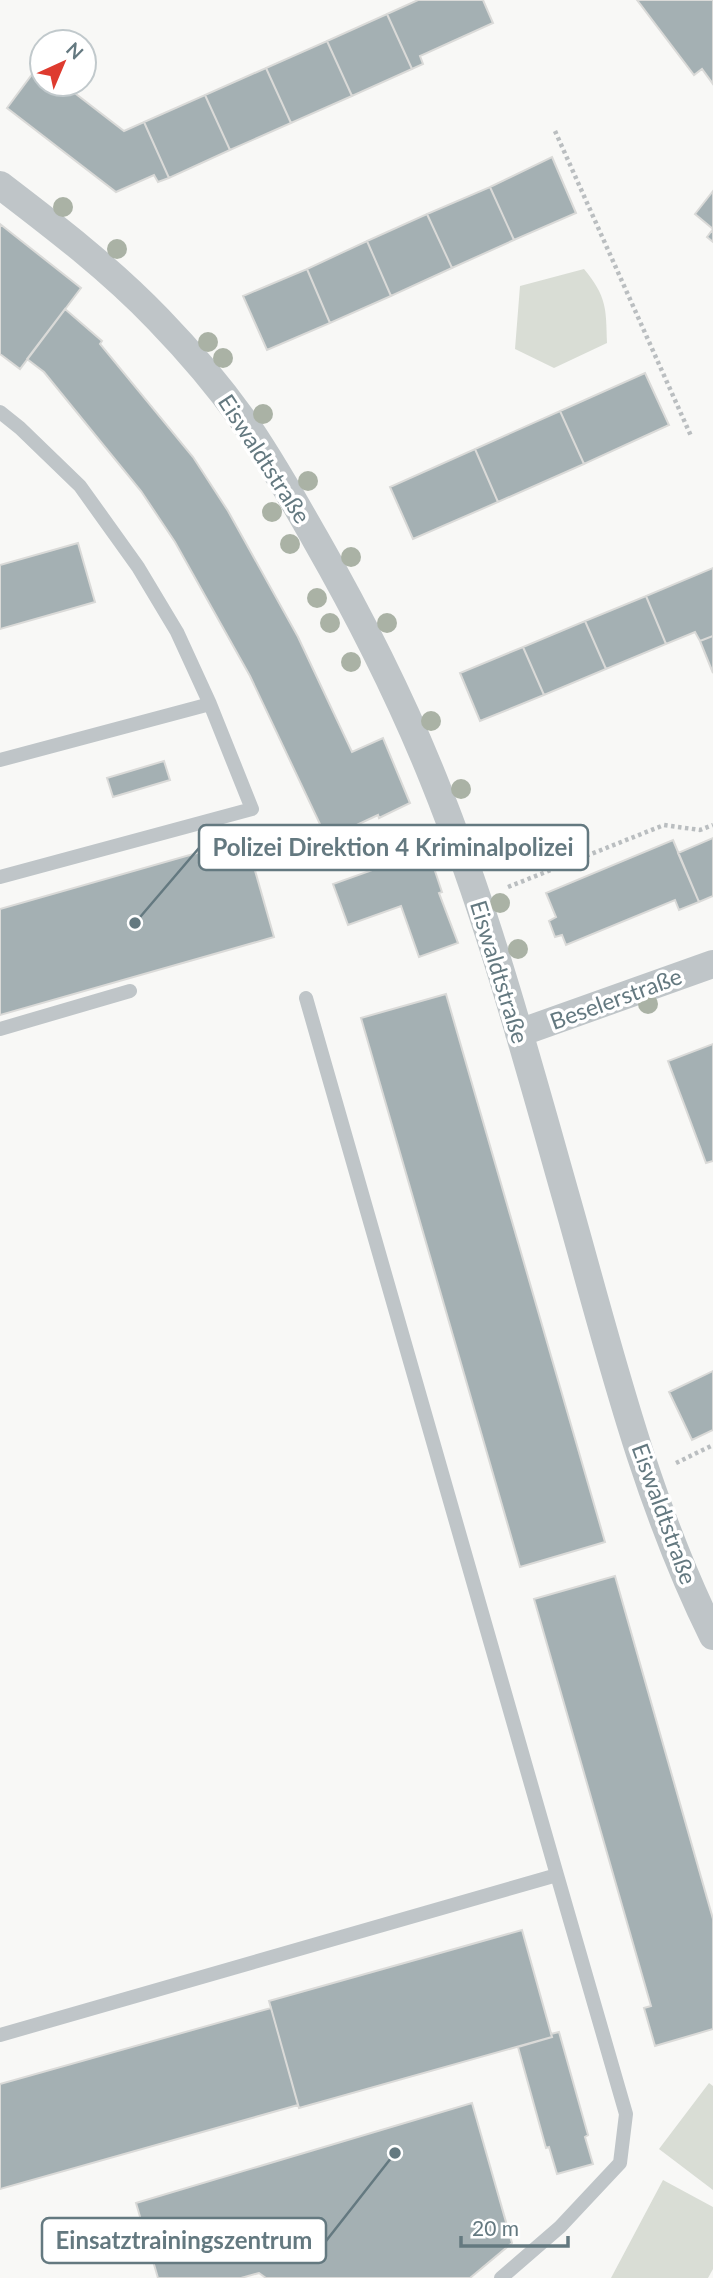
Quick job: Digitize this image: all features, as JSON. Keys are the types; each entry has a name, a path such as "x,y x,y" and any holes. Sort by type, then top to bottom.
{"street":[{"name":"Eiswaldtstraße","path":"0,185 76,244 123,285 159,320 243,420 345,590 392,685 433,777 496,955 625,1406 655,1501 713,1636"},
{"name":"Beselerstraße","path":"519,1033 713,964"}],"lane":[{"path":"0,412 80,486 138,567 177,632 210,704 252,809 0,877"},
{"path":"0,760 210,704"},
{"path":"0,1029 130,991"},
{"path":"306,998 626,2115 620,2163 560,2227 501,2278"},
{"path":"0,2035 557,1875"}],"path":[{"path":"555,131 691,436"},
{"path":"504,888 664,825 700,830 713,825"},
{"path":"672,1465 713,1445"}],"shaded area":[{"path":"584,269 604,303 607,343 554,368 515,349 520,286"},
{"path":"709,2083 713,2086 713,2190 659,2149"},
{"path":"663,2180 713,2207 713,2269 708,2278 611,2278"}],"building":[{"path":"418,0 483,0 493,23 420,56 423,64 412,69 387,14"},
{"path":"637,0 713,0 713,84 702,69 694,75"},
{"path":"387,14 412,69 352,96 327,41"},
{"path":"327,41 352,96 291,123 266,68"},
{"path":"266,68 291,123 230,150 205,95"},
{"path":"28,80 28,98 81,98 124,131 144,122 169,178 158,182 154,175 116,192 7,108"},
{"path":"205,95 230,150 169,178 144,122"},
{"path":"552,157 576,213 514,240 490,187"},
{"path":"490,187 514,240 452,268 427,214"},
{"path":"713,191 713,229 695,214"},
{"path":"427,214 452,268 391,296 367,241"},
{"path":"0,224 81,288 20,369 0,354"},
{"path":"713,229 713,242 707,237"},
{"path":"367,241 391,296 330,323 307,269"},
{"path":"307,269 330,323 267,350 243,296"},
{"path":"65,309 102,341 100,344 193,457 228,511 298,637 352,752 383,738 410,803 327,839 250,676 175,542 141,491 44,372 27,359"},
{"path":"645,373 669,425 584,464 560,411"},
{"path":"560,411 584,464 498,502 475,449"},
{"path":"475,449 498,502 413,539 390,487"},
{"path":"78,543 95,602 0,629 0,565"},
{"path":"713,568 713,636 700,641 695,632 666,644 646,596"},
{"path":"646,596 666,644 606,669 585,621"},
{"path":"585,621 606,669 544,695 523,647"},
{"path":"713,636 713,673 700,641"},
{"path":"523,647 544,695 480,721 460,673"},
{"path":"164,761 170,780 113,797 107,778"},
{"path":"713,838 713,896 699,902 678,853"},
{"path":"246,839 274,937 0,1015 0,909"},
{"path":"673,840 699,902 679,910 675,900 566,945 562,935 555,937 549,921 556,917 546,893"},
{"path":"428,850 442,892 439,893 458,943 419,957 401,906 348,925 333,884"},
{"path":"446,994 605,1542 520,1567 361,1018"},
{"path":"713,1044 713,1161 706,1163 668,1061"},
{"path":"713,1371 713,1430 692,1440 669,1392"},
{"path":"615,1576 713,1919 713,2029 655,2046 644,2008 651,2006 534,1599"},
{"path":"522,1930 552,2037 299,2108 269,2001"},
{"path":"271,2008 298,2105 0,2189 0,2084"},
{"path":"559,2032 588,2135 585,2137 593,2164 557,2174 549,2147 546,2148 518,2047 552,2037 551,2034"},
{"path":"472,2103 512,2243 470,2278 266,2278 259,2273 241,2278 158,2278 136,2203"}],"place":[{"name":"Polizei Direktion 4 Kriminalpolizei","path":"135,923"},
{"name":"Einsatztrainingszentrum","path":"395,2153"}]}
